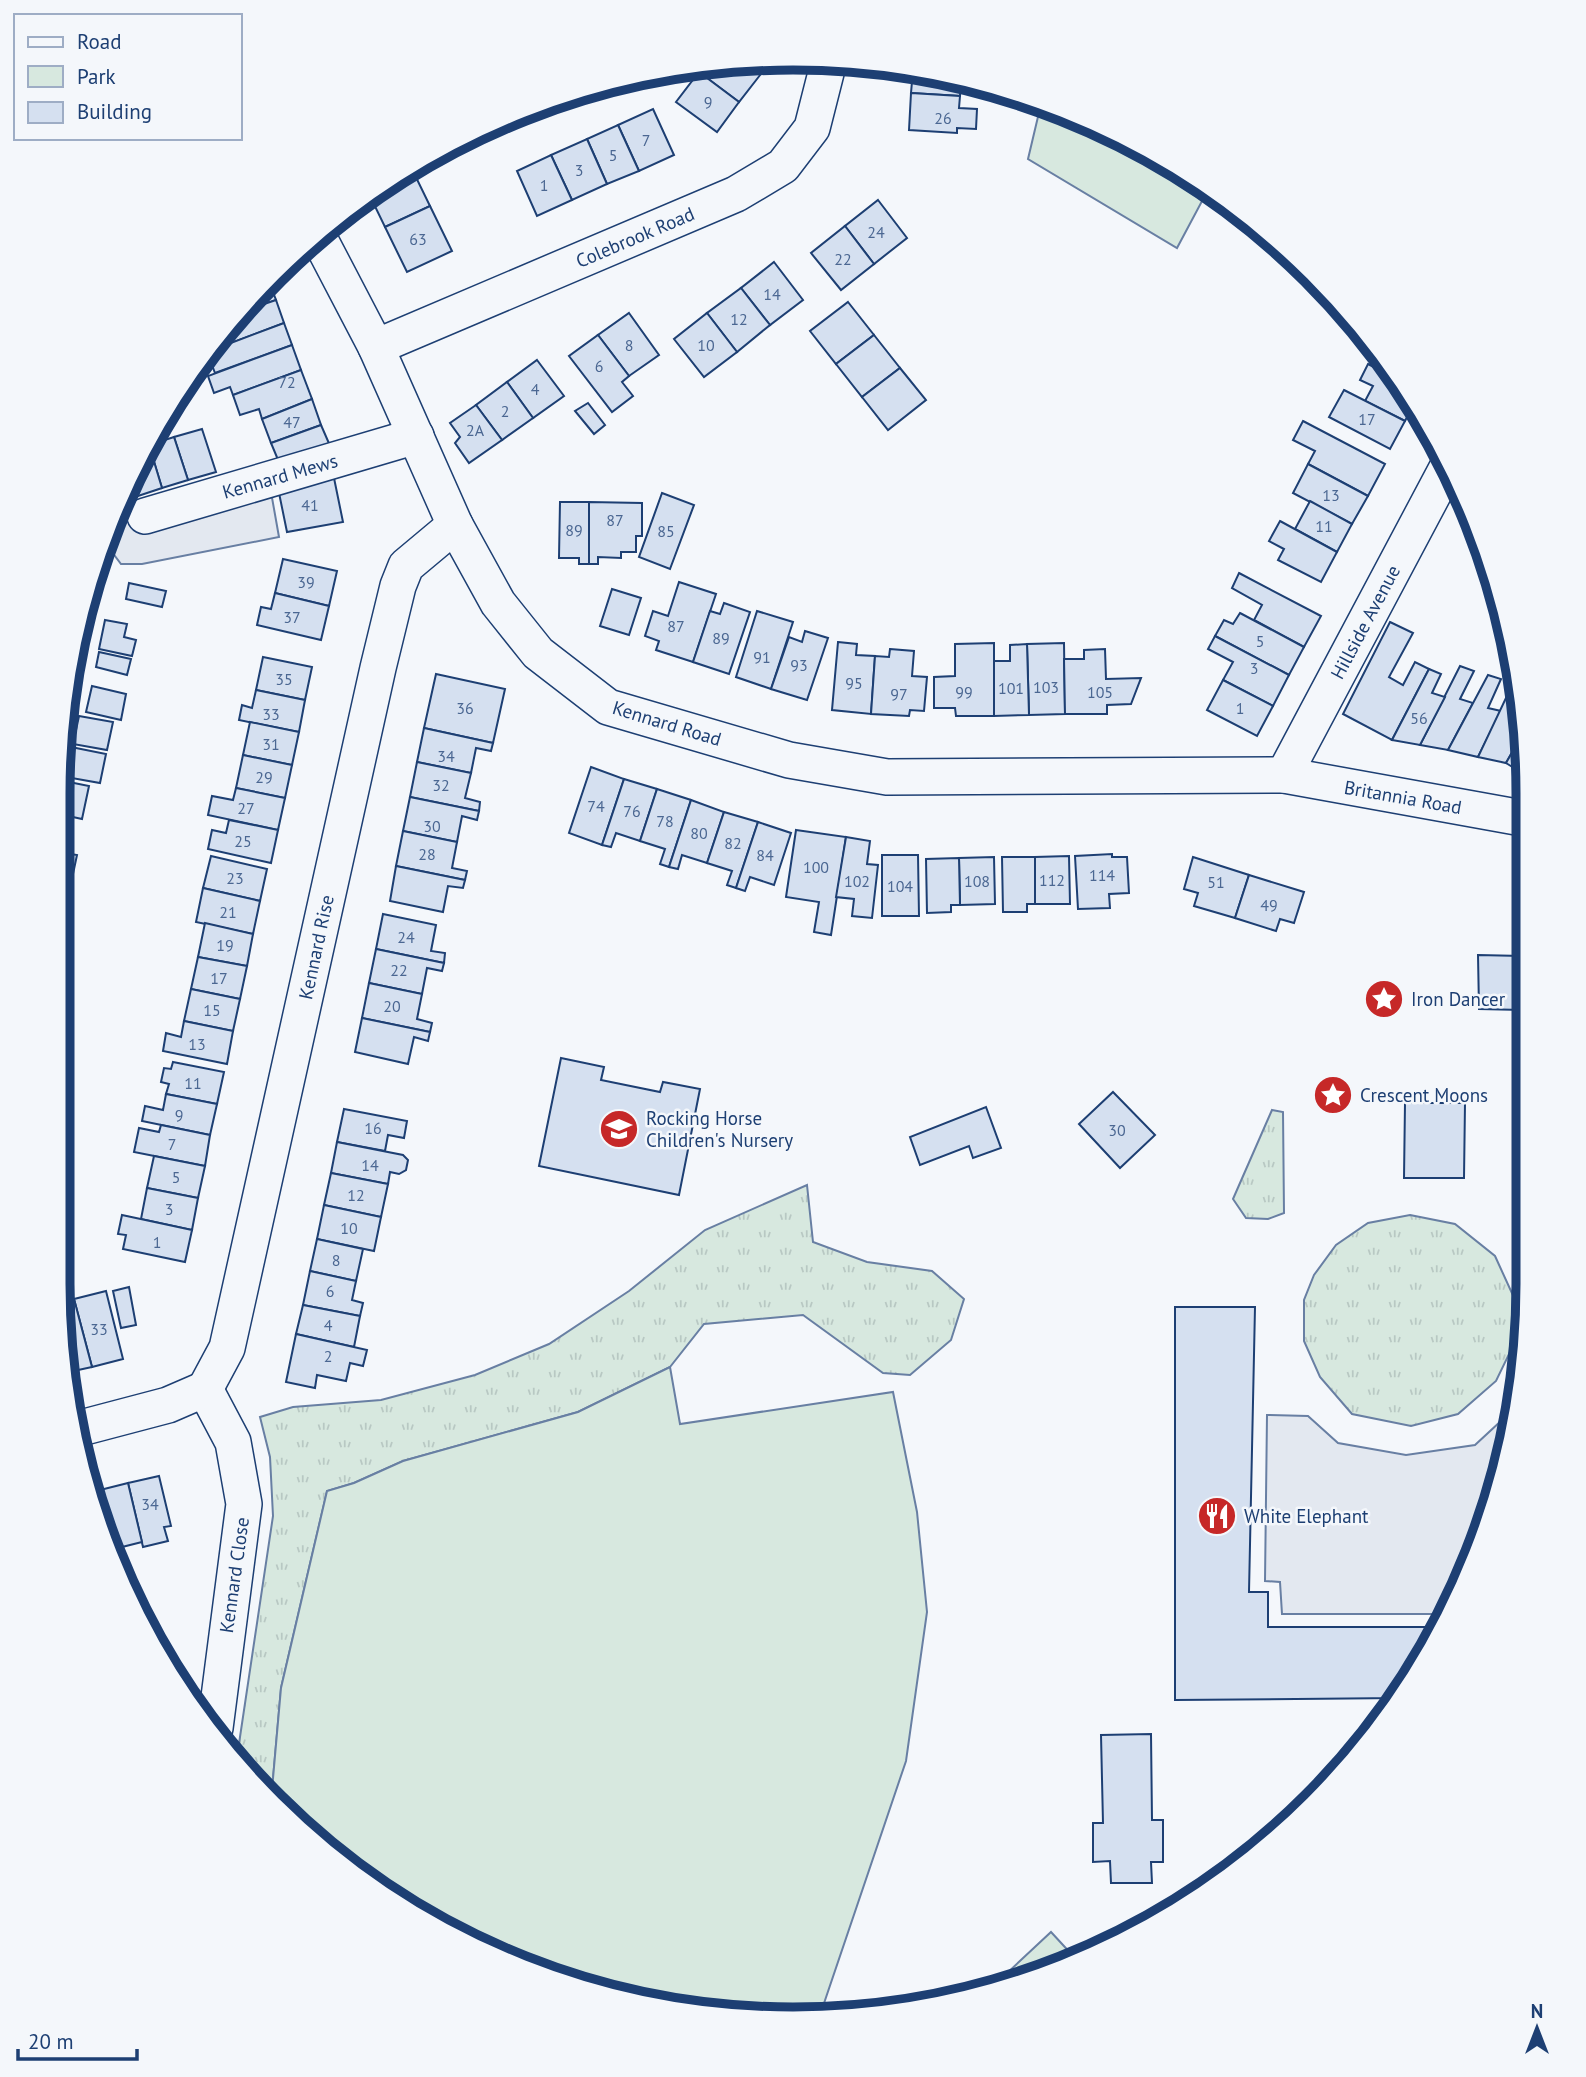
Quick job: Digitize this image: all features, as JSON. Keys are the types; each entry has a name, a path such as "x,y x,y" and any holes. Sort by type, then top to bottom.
{"street":[{"name":"Colebrook Road","path":"376,346 736,194 783,166 812,128 826,71"},
{"name":"Kennard Road","path":"322,244 376,346 455,524 498,603 538,653 608,707 789,760 887,777 1284,775"},
{"name":"Kennard Mews","path":"145,516 416,436"},
{"name":"Hillside Avenue","path":"1284,775 1443,477"},
{"name":"Kennard Rise","path":"205,1389 227,1348 398,586 406,566 455,524"},
{"name":"Britannia Road","path":"1284,775 1516,817"},
{"path":"84,1427 168,1405 205,1389"},
{"name":"Kennard Close","path":"205,1389 233,1441 244,1504 216,1720"}],"green space":[{"path":"1039,113 1113,145 1204,198 1177,248 1028,159"},
{"path":"1272,1110 1283,1112 1284,1213 1268,1219 1246,1218 1233,1199"},
{"path":"807,1185 813,1242 867,1262 932,1271 964,1299 951,1340 910,1375 883,1373 803,1315 704,1324 670,1367 578,1412 403,1461 354,1483 327,1491 281,1688 272,1785 238,1748 273,1516 270,1457 260,1417 293,1407 381,1400 475,1375 549,1344 629,1291 705,1230"},
{"path":"1410,1215 1455,1224 1495,1256 1515,1300 1512,1348 1496,1381 1458,1414 1411,1426 1352,1414 1320,1377 1304,1341 1304,1300 1314,1275 1336,1245 1368,1223"},
{"path":"670,1367 680,1424 893,1392 917,1512 927,1612 906,1761 823,2006 746,2005 652,1993 561,1969 516,1952 431,1910 391,1885 316,1828 272,1785 281,1688 327,1491 354,1483 403,1461 578,1412"},
{"path":"1051,1932 1070,1952 1025,1969 1005,1975"}],"shaded area":[{"path":"260,474 271,492 279,537 142,564 121,564 112,552 128,510"},
{"path":"1267,1415 1308,1416 1338,1443 1406,1455 1475,1445 1503,1419 1478,1516 1461,1561 1436,1614 1282,1614 1280,1582 1265,1581"}],"building":[{"path":"763,71 739,102 704,76"},
{"path":"704,76 739,102 717,132 676,102 695,77"},
{"path":"912,80 960,90 960,96 911,93"},
{"path":"911,93 960,96 959,108 977,109 976,129 957,128 957,133 909,130"},
{"path":"653,109 674,155 639,171 618,125"},
{"path":"618,125 639,171 607,184 587,139"},
{"path":"587,139 607,184 572,200 551,155"},
{"path":"551,155 572,200 537,216 517,171"},
{"path":"416,177 430,206 385,227 374,204"},
{"path":"878,200 907,238 874,264 845,226"},
{"path":"430,206 452,251 407,272 385,227"},
{"path":"845,226 874,264 841,290 811,253"},
{"path":"774,262 803,300 770,325 741,288"},
{"path":"741,288 770,325 737,352 707,313"},
{"path":"273,292 276,300 259,306"},
{"path":"276,300 284,323 225,345 249,316 259,306"},
{"path":"848,302 874,335 836,364 810,331"},
{"path":"629,313 659,355 629,376 598,335"},
{"path":"707,313 737,352 704,377 674,339"},
{"path":"284,323 292,345 215,373 211,364 225,345"},
{"path":"598,335 629,376 622,382 633,396 612,412 569,356"},
{"path":"874,335 900,368 862,397 836,364"},
{"path":"292,345 301,370 233,395 230,387 214,393 208,376"},
{"path":"537,360 564,396 533,418 507,382"},
{"path":"1368,364 1379,370 1408,415 1405,421 1365,401 1373,386 1360,380"},
{"path":"900,368 926,400 888,430 862,397"},
{"path":"301,370 312,399 262,419 259,409 240,415 233,395"},
{"path":"507,382 533,418 502,440 476,405"},
{"path":"1344,390 1405,421 1390,449 1329,417"},
{"path":"312,399 321,425 271,443 262,419"},
{"path":"588,403 605,425 594,434 575,411"},
{"path":"476,405 502,440 469,463 455,443 460,437 450,423"},
{"path":"1303,421 1385,464 1368,496 1308,464 1315,451 1293,440"},
{"path":"321,425 331,448 281,467 271,443"},
{"path":"202,429 216,472 188,480 174,437"},
{"path":"174,437 188,480 162,488 153,458 162,441"},
{"path":"153,458 162,488 134,496"},
{"path":"1308,464 1368,496 1352,524 1293,493"},
{"path":"334,478 343,522 287,532 278,488"},
{"path":"662,493 694,505 670,569 639,557"},
{"path":"1310,501 1352,524 1337,552 1295,529"},
{"path":"560,502 589,502 589,564 579,564 579,558 559,558"},
{"path":"589,502 642,503 642,536 636,536 636,552 621,552 621,558 598,557 598,564 589,564"},
{"path":"1280,521 1337,552 1321,582 1278,560 1284,549 1269,541"},
{"path":"283,559 337,571 329,606 275,593"},
{"path":"1239,573 1321,616 1304,647 1254,620 1262,605 1232,588"},
{"path":"679,582 716,594 693,662 656,650 659,641 645,636 653,611 668,616"},
{"path":"129,583 166,591 162,607 126,599"},
{"path":"612,589 641,598 629,635 600,626"},
{"path":"275,593 329,606 321,640 257,625 261,607 271,609"},
{"path":"724,603 750,612 729,674 693,662 710,611 720,614"},
{"path":"757,611 793,622 771,689 736,677"},
{"path":"1240,613 1304,647 1289,675 1215,636 1224,620 1233,624"},
{"path":"105,620 127,624 124,637 136,640 132,656 99,649"},
{"path":"1390,622 1413,633 1389,677 1403,685 1415,662 1429,669 1392,740 1343,714"},
{"path":"805,631 828,638 807,700 771,689 789,637 802,642"},
{"path":"1215,636 1289,675 1273,706 1223,680 1233,662 1208,649"},
{"path":"838,642 857,644 856,655 875,656 871,714 832,710"},
{"path":"994,643 994,716 956,716 955,708 934,708 934,677 955,676 955,644"},
{"path":"1064,643 1065,714 1029,715 1027,644"},
{"path":"1027,644 1029,715 994,716 994,661 1010,661 1010,645"},
{"path":"890,649 914,651 912,676 927,677 924,711 910,710 909,716 871,714 875,656 889,657"},
{"path":"1105,649 1106,679 1141,678 1131,704 1107,705 1107,714 1065,714 1064,659 1084,659 1084,650"},
{"path":"99,652 131,659 127,675 96,667"},
{"path":"263,657 312,667 305,700 256,690"},
{"path":"1460,666 1474,671 1460,699 1473,703 1448,750 1420,745"},
{"path":"1429,669 1441,674 1432,693 1445,697 1420,745 1392,740"},
{"path":"436,674 505,689 493,743 424,728"},
{"path":"1488,675 1501,679 1488,708 1501,711 1478,757 1448,750"},
{"path":"1223,680 1273,706 1257,736 1207,710"},
{"path":"92,686 126,694 121,720 86,712"},
{"path":"256,690 305,700 299,732 239,720 242,705 252,708"},
{"path":"1509,692 1514,749 1506,763 1478,757"},
{"path":"79,716 113,722 107,750 73,744"},
{"path":"250,722 299,732 292,765 243,755"},
{"path":"424,728 493,743 491,751 476,748 471,773 417,762"},
{"path":"72,747 106,754 100,783 71,778"},
{"path":"1514,749 1515,769 1506,763"},
{"path":"243,755 292,765 285,798 236,788"},
{"path":"417,762 471,773 465,798 480,802 479,811 410,797"},
{"path":"591,767 624,779 602,845 569,833"},
{"path":"624,779 657,789 640,841 616,833 611,847 602,845"},
{"path":"70,782 89,786 82,819 70,816"},
{"path":"236,788 285,798 278,830 208,815 212,796 233,800"},
{"path":"657,789 691,800 669,867 660,864 665,849 640,841"},
{"path":"410,797 479,811 477,820 462,816 457,842 403,831"},
{"path":"691,800 724,812 707,863 682,855 678,869 669,867"},
{"path":"724,812 758,822 736,888 727,885 732,871 707,863"},
{"path":"229,820 278,830 271,863 208,849 212,830 226,833"},
{"path":"758,822 791,833 774,885 750,877 745,891 736,888"},
{"path":"796,830 846,837 831,935 814,932 819,902 786,897"},
{"path":"403,831 457,842 452,868 467,871 465,880 396,866"},
{"path":"846,837 870,841 867,864 878,865 872,918 852,916 854,899 836,897"},
{"path":"70,854 77,855 70,888"},
{"path":"1112,854 1112,857 1127,857 1129,893 1109,894 1110,908 1078,909 1075,856"},
{"path":"882,855 918,855 919,916 882,916"},
{"path":"211,856 267,869 260,901 203,888"},
{"path":"1069,856 1070,904 1035,904 1035,857"},
{"path":"994,857 995,904 960,905 959,858"},
{"path":"1002,857 1035,857 1035,904 1027,904 1027,912 1003,912"},
{"path":"1193,857 1249,875 1235,918 1194,906 1198,893 1184,889"},
{"path":"959,858 960,905 951,905 951,912 927,913 926,859"},
{"path":"396,866 465,880 463,888 448,886 443,912 390,901"},
{"path":"1249,875 1304,892 1294,923 1280,919 1276,931 1235,918"},
{"path":"203,888 260,901 253,934 196,922"},
{"path":"383,914 436,925 431,951 445,953 444,963 376,949"},
{"path":"205,923 253,934 247,966 198,957"},
{"path":"376,949 444,963 442,971 427,968 422,994 369,983"},
{"path":"1478,955 1516,956 1516,1010 1479,1009"},
{"path":"198,957 247,966 240,999 191,989"},
{"path":"369,983 422,994 417,1019 432,1023 430,1032 362,1018"},
{"path":"191,989 240,999 233,1031 184,1021"},
{"path":"362,1018 430,1032 428,1041 414,1037 408,1064 355,1052"},
{"path":"184,1021 233,1031 227,1064 163,1051 166,1033 181,1037"},
{"name":"Rocking Horse Children's Nursery","path":"561,1058 604,1067 601,1080 660,1092 663,1082 700,1089 679,1195 539,1166"},
{"path":"173,1062 224,1072 217,1104 166,1094 169,1084 161,1082 164,1068 171,1069"},
{"path":"1113,1092 1155,1135 1120,1168 1079,1124"},
{"path":"166,1094 217,1104 210,1135 142,1121 145,1106 163,1110"},
{"path":"1405,1103 1465,1103 1464,1178 1404,1178"},
{"path":"986,1107 1001,1148 973,1158 969,1146 920,1165 910,1137"},
{"path":"344,1109 407,1121 404,1138 388,1135 385,1151 337,1142"},
{"path":"161,1125 210,1135 205,1166 134,1152 139,1128 159,1132"},
{"path":"337,1142 403,1155 408,1160 406,1170 399,1174 390,1172 388,1184 331,1173"},
{"path":"154,1156 205,1166 198,1198 147,1188"},
{"path":"331,1173 388,1184 381,1217 324,1205"},
{"path":"147,1188 198,1198 192,1230 141,1219"},
{"path":"324,1205 381,1217 374,1251 317,1239"},
{"path":"122,1215 192,1230 185,1262 123,1249 126,1235 118,1234"},
{"path":"317,1239 363,1249 356,1281 310,1271"},
{"path":"310,1271 356,1281 352,1300 363,1303 360,1316 303,1305"},
{"path":"129,1287 136,1325 121,1328 113,1291"},
{"path":"106,1291 123,1359 92,1367 74,1299"},
{"path":"74,1299 92,1367 75,1371 72,1331 71,1300"},
{"path":"303,1305 360,1316 354,1347 296,1334"},
{"path":"1175,1307 1255,1307 1249,1592 1268,1592 1268,1627 1429,1627 1385,1698 1175,1700"},
{"path":"296,1334 367,1350 363,1366 350,1363 346,1381 317,1375 315,1388 286,1382"},
{"path":"159,1476 171,1526 164,1527 168,1541 143,1547 128,1483"},
{"path":"128,1483 142,1542 120,1548 100,1490"},
{"path":"1151,1734 1152,1820 1163,1820 1163,1862 1151,1862 1152,1883 1111,1883 1110,1861 1093,1862 1093,1823 1103,1823 1101,1735"}],"place":[{"name":"Iron Dancer","path":"1384,999"},
{"name":"Crescent Moons","path":"1333,1095"},
{"name":"Rocking Horse Children's Nursery","path":"619,1129"},
{"name":"White Elephant","path":"1217,1516"}]}
